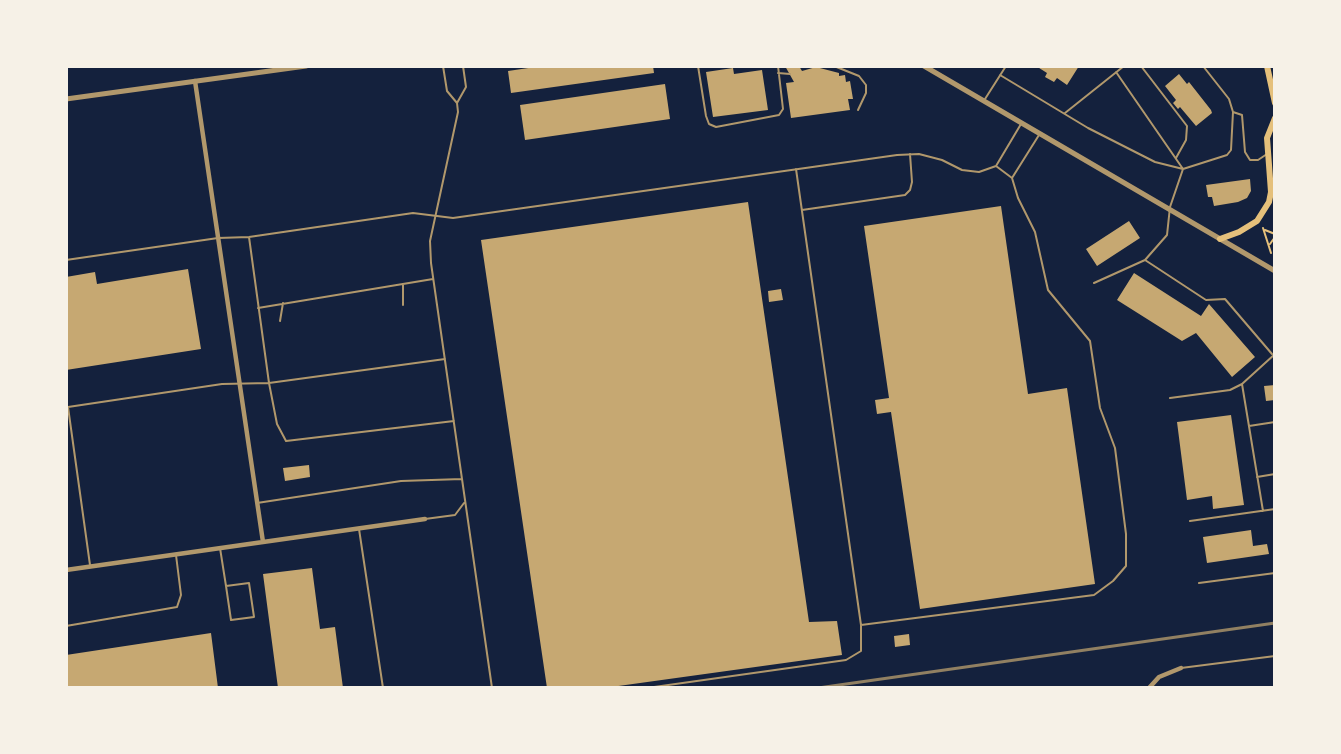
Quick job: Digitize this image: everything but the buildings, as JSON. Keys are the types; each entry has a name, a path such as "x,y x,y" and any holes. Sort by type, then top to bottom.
{"main road":[{"path":"1267,66 1275,103"},
{"path":"1220,239 1239,232 1257,220 1265,211 1271,192 1267,138 1275,118"}],"street":[{"path":"66,99 306,66"},
{"path":"924,66 1039,135 1170,207 1275,271"},
{"path":"195,81 263,542"},
{"path":"66,570 425,519"},
{"path":"1149,688 1159,677 1182,668"}],"lane":[{"path":"443,66 447,91 457,103"},
{"path":"463,66 465,87 457,103 456,131 430,241 433,279 463,479 464,503 492,688"},
{"path":"698,66 706,116 709,124 716,127 779,115 783,109 778,66"},
{"path":"834,66 859,76 866,85 866,93 858,110"},
{"path":"984,101 1006,66"},
{"path":"1065,114 1124,66"},
{"path":"1141,66 1187,126 1186,140 1175,159"},
{"path":"1000,75 1065,114 1155,162 1183,169 1227,154 1231,150 1233,112 1229,99 1203,66"},
{"path":"1116,72 1183,169"},
{"path":"778,73 790,74"},
{"path":"1233,112 1242,115 1247,156 1254,162 1267,154"},
{"path":"66,260 413,213 453,218 910,154 942,160 962,170 979,172 996,166 1021,124"},
{"path":"1012,178 1039,135"},
{"path":"802,210 905,195 910,190 912,182 910,154"},
{"path":"861,625 1094,595 1113,581 1126,566 1126,534 1115,448 1100,408 1090,341 1048,290 1035,232 1018,198 1012,178 996,166"},
{"path":"647,688 846,660 861,651 861,625 796,169"},
{"path":"1094,284 1145,260 1167,235 1170,207 1183,169"},
{"path":"249,237 269,383 277,424 286,441 454,421"},
{"path":"1145,260 1206,300 1225,299 1274,354 1242,384 1230,390 1170,398"},
{"path":"257,308 433,279"},
{"path":"403,284 404,305"},
{"path":"280,321 283,303"},
{"path":"90,567 68,407 222,384 269,383 445,359"},
{"path":"1242,384 1263,511"},
{"path":"1249,426 1275,422"},
{"path":"1256,477 1275,474"},
{"path":"257,503 401,481 463,479"},
{"path":"425,519 455,515 464,503"},
{"path":"1190,521 1275,509"},
{"path":"359,529 383,688"},
{"path":"220,548 231,620 254,616 249,583 226,586"},
{"path":"66,626 177,607 181,596 176,555"},
{"path":"1199,583 1275,573"},
{"path":"1182,668 1275,656"}],"path":[{"path":"1270,244 1275,236 1264,229 1272,254"}],"railway":[{"path":"818,688 1275,623"}]}
